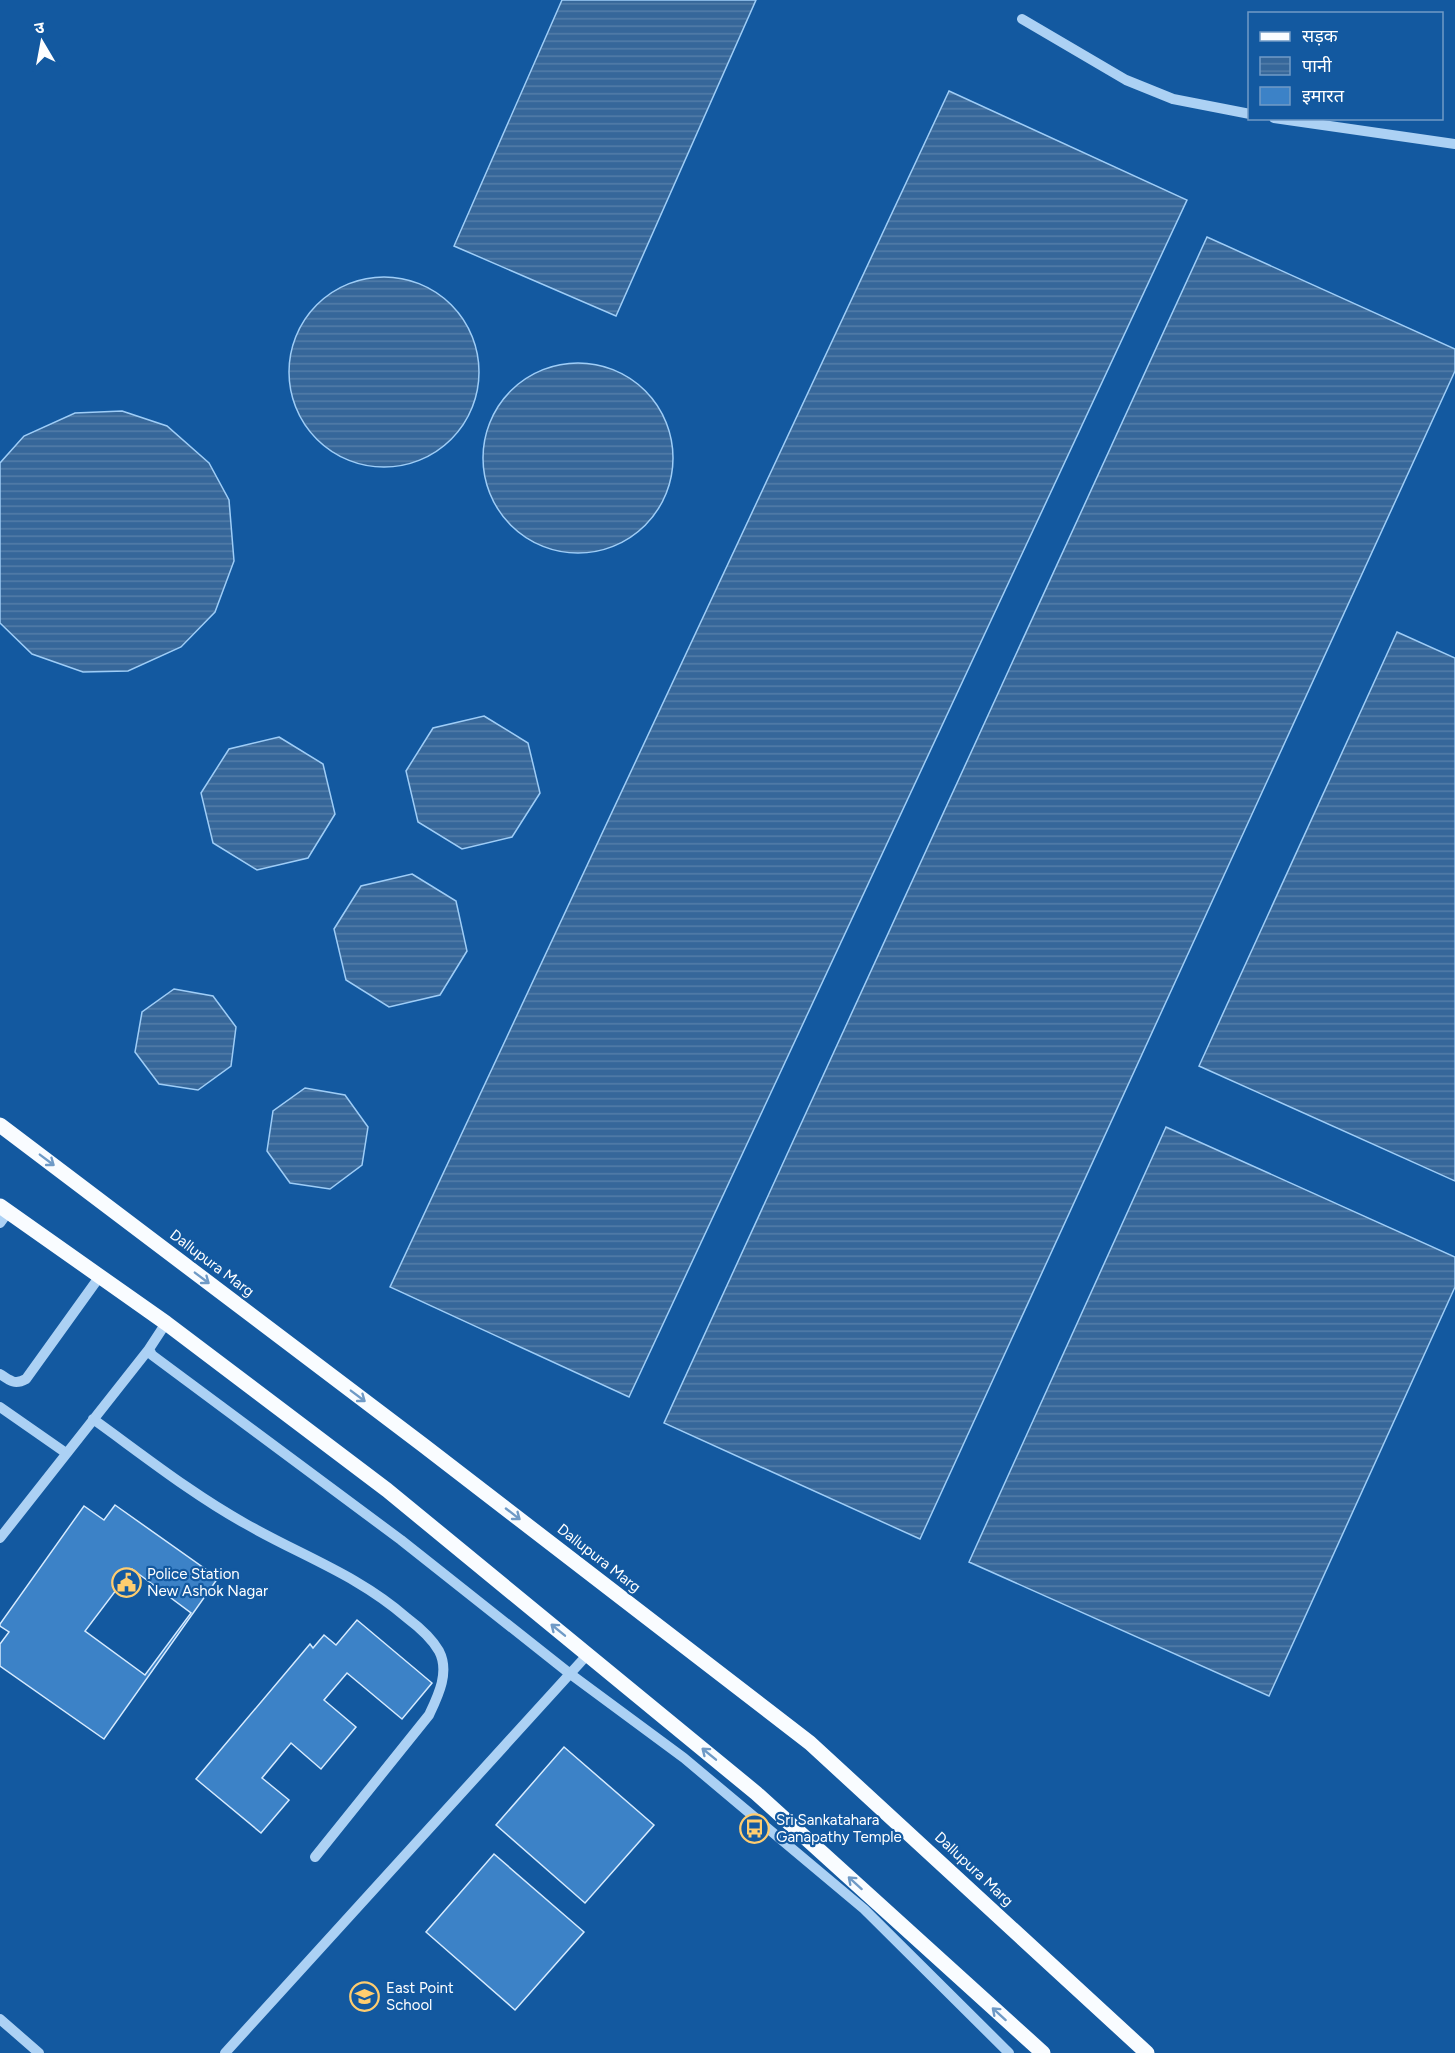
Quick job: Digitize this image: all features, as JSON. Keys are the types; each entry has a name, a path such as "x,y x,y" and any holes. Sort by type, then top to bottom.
{"main road":[{"name":"Dallupura Marg","path":"0,1125 423,1445 810,1743 1148,2053"},
{"path":"3,1214 100,1276 166,1323 387,1490 756,1793 1043,2053"}],"street":[{"path":"1022,20 1126,80 1173,99 1248,114"},
{"path":"1288,120 1455,144"},
{"path":"0,1374 11,1383 20,1383 26,1379 100,1276"},
{"path":"0,1538 149,1349 166,1323"},
{"path":"149,1349 152,1355 401,1540 569,1673 684,1758 864,1909 1009,2053"},
{"path":"0,1407 66,1453"},
{"path":"93,1419 210,1502 248,1525 341,1572 388,1601 425,1633 440,1652 443,1670 441,1689 429,1716 315,1857"},
{"path":"225,2053 588,1654"},
{"path":"0,2019 39,2053"}],"water":[{"path":"562,0 756,0 616,316 454,246"},
{"path":"949,91 1187,200 629,1397 390,1287"},
{"path":"1207,237 1455,349 1455,371 920,1539 664,1423"},
{"path":"375,277 393,277 429,288 444,298 458,312 475,344 479,372 475,400 468,417 458,432 444,446 412,463 393,467 375,467 339,456 324,446 310,432 293,400 289,381 289,363 300,327 310,312 324,298 356,281"},
{"path":"569,363 587,363 623,374 638,384 652,398 669,430 673,458 669,486 662,503 652,518 638,532 606,549 587,553 569,553 533,542 518,532 504,518 487,486 483,467 483,449 494,413 504,398 518,384 550,367"},
{"path":"122,411 167,426 209,463 229,500 234,561 215,612 181,647 128,671 83,672 32,654 0,623 0,463 24,436 75,413"},
{"path":"1397,632 1455,658 1455,1181 1199,1066"},
{"path":"484,716 528,743 540,793 512,837 462,849 418,822 406,771 433,728"},
{"path":"279,737 323,764 335,814 308,858 257,870 213,843 201,793 229,749"},
{"path":"412,874 456,901 467,951 440,995 389,1007 346,980 334,929 361,886"},
{"path":"174,989 213,996 236,1027 231,1066 198,1090 159,1084 135,1052 142,1012"},
{"path":"305,1088 345,1095 368,1127 362,1165 330,1189 290,1183 267,1151 273,1111"},
{"path":"1166,1127 1455,1257 1455,1287 1269,1696 969,1562"}],"building":[{"path":"115,1505 218,1578 104,1739 0,1666 0,1644 9,1632 0,1624 84,1506 104,1520","holes":["132,1569 191,1613 145,1675 85,1631"]},
{"path":"357,1620 432,1683 402,1719 347,1673 324,1700 356,1727 321,1769 291,1743 262,1778 289,1800 261,1833 196,1779 310,1644 313,1648 324,1635 336,1645"},
{"path":"564,1747 654,1825 585,1903 496,1825"},
{"path":"494,1854 584,1932 515,2010 426,1932"}],"place":[{"name":"Police Station New Ashok Nagar","path":"126,1583"},
{"name":"Sri Sankatahara Ganapathy Temple","path":"755,1829"},
{"name":"East Point School","path":"365,1997"}]}
